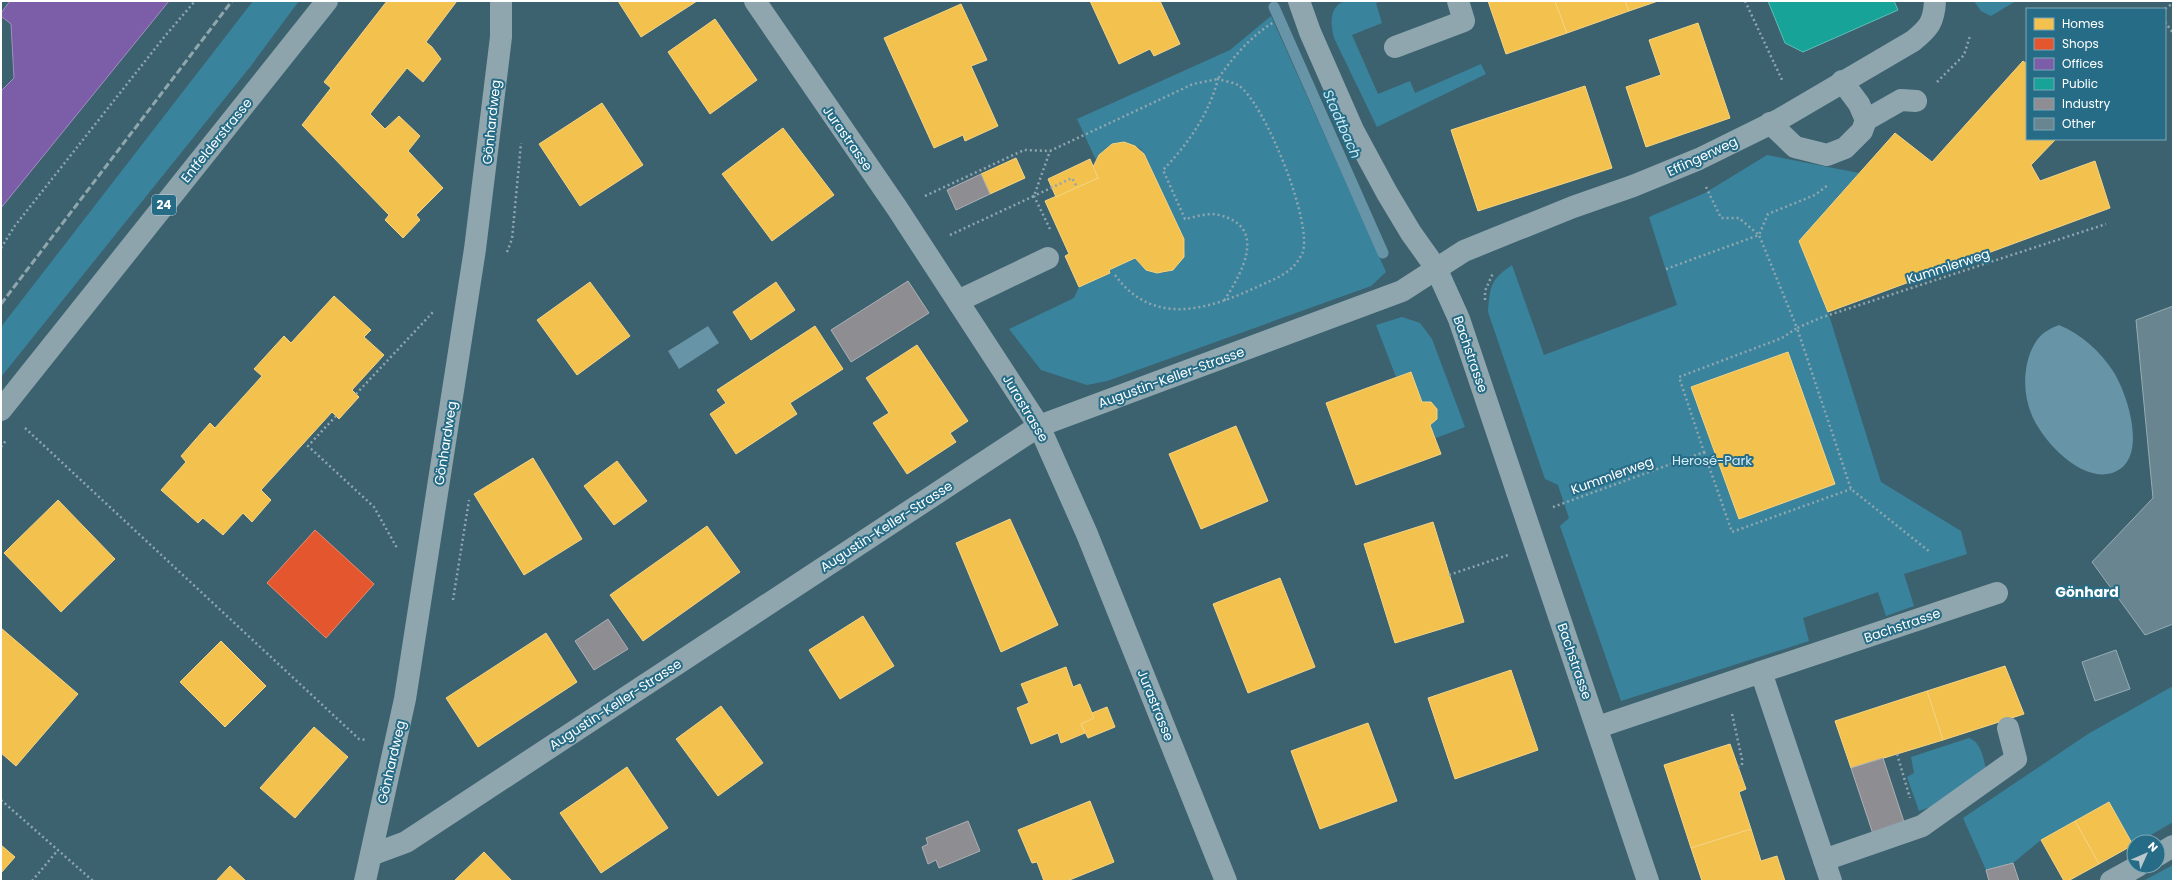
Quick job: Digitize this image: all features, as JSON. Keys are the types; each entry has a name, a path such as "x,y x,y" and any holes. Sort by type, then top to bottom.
{"main road":[{"name":"Entfelderstrasse","path":"1,410 327,1"}],"street":[{"name":"Gönhardweg","path":"365,881 405,699 475,249 501,37 501,1"},
{"name":"Jurastrasse","path":"755,1 897,208 1039,426 1087,534 1226,881"},
{"name":"Bachstrasse","path":"1299,1 1310,32 1353,130 1395,207 1411,233 1436,268 1459,319 1598,727 1648,881"},
{"path":"1395,47 1464,21 1458,1"},
{"name":"Effingerweg","path":"1436,268 1464,251 1692,162 1796,110 1842,81 1913,41 1928,28 1934,15 1935,1"},
{"path":"1842,81 1859,104 1866,120"},
{"path":"1770,123 1795,147 1827,155 1845,148 1862,130 1866,120 1901,100 1916,101"},
{"path":"958,301 1048,258"},
{"name":"Augustin-Keller-Strasse","path":"371,855 406,842 1039,426 1402,291 1436,268"},
{"name":"Bachstrasse","path":"1598,727 1997,593"},
{"path":"1761,672 1832,881"},
{"path":"1824,860 1919,827 2016,759 2008,728"},
{"path":"2111,881 2126,873"}],"path":[{"path":"1,248 14,227 165,36 195,1"},
{"path":"1745,1 1796,110"},
{"path":"2166,23 2173,33"},
{"path":"1224,300 1239,277 1246,259 1247,242 1242,228 1231,220 1218,214 1185,219 1163,170 1177,155 1196,129 1214,96 1218,79 1226,68 1263,28"},
{"path":"897,208 1024,150 1050,151 1193,84 1218,79 1239,86 1259,108 1291,180 1303,233 1303,252 1294,268 1279,277 1224,300 1194,309 1178,310 1157,305 1135,296 1124,288 1115,275"},
{"path":"1050,151 1034,196 1053,236"},
{"path":"923,247 1072,178 1077,187"},
{"name":"Kummlerweg","path":"1852,489 1732,532 1679,377 1782,338 1797,328 1820,318 2106,224"},
{"path":"1666,269 1759,235 1797,328 1852,489 1930,552"},
{"path":"1485,306 1485,291 1492,274 1498,269"},
{"path":"356,394 438,308"},
{"path":"336,416 308,446 374,507 397,549"},
{"path":"19,423 359,739 395,746"},
{"name":"Kummlerweg","path":"1526,516 1704,452"},
{"path":"1450,575 1510,554"},
{"path":"1722,685 1736,726 1742,759 1742,765 1738,767"},
{"path":"1897,754 1919,827"},
{"path":"1,800 93,881"},
{"path":"32,881 58,850"}],"green space":[{"path":"253,1 299,1 250,67 1,377 1,327"},
{"path":"1345,1 1382,1 1376,3 1382,23 1352,35 1378,94 1410,81 1415,93 1481,64 1486,74 1377,127 1334,38 1332,28 1333,12 1336,7"},
{"path":"1974,1 2016,1 1991,16 1981,11"},
{"path":"1271,16 1386,272 1371,286 1107,381 1087,385 1041,370 1009,329 1074,298 1079,287 1110,273 1109,270 1135,258 1143,267 1160,273 1176,267 1181,260 1184,250 1184,239 1141,149 1128,143 1116,143 1105,149 1096,160 1077,119 1230,50"},
{"name":"Herosé-Park","path":"1767,155 1859,173 1799,241 1828,312 1881,482 1961,531 1967,554 1904,574 1914,606 1886,616 1878,592 1803,618 1809,641 1621,701 1560,526 1569,518 1558,485 1545,479 1488,312 1492,285 1499,275 1512,265 1544,355 1677,305 1649,217 1705,193"},
{"path":"1402,317 1420,323 1432,339 1465,427 1436,438 1430,425 1437,419 1437,409 1431,402 1422,402 1411,372 1396,377 1376,325"},
{"path":"2173,686 2173,822 2153,834 2127,834 2109,802 2041,840 2013,863 1986,870 1963,818 2088,734"},
{"path":"1969,738 1979,746 1986,769 1933,806 1919,811 1907,777 1914,773 1911,757"},
{"path":"2173,865 2173,881 2143,881 2156,874 2166,874 2166,869"}],"shaded area":[{"path":"2059,325 2075,333 2096,350 2113,371 2124,393 2132,422 2132,449 2128,461 2120,469 2107,474 2094,473 2080,468 2067,460 2045,437 2036,424 2028,404 2025,376 2032,348 2039,337 2053,327"},
{"path":"708,326 719,343 679,369 668,351"}],"building: Homes":[{"path":"387,1 457,1 426,42 441,59 423,82 407,68 370,114 385,129 399,116 420,136 408,151 443,188 416,215 420,220 403,238 385,220 389,215 302,125 331,88 324,82"},
{"path":"618,1 697,1 641,37"},
{"path":"1090,1 1160,1 1180,44 1154,56 1150,49 1119,64"},
{"path":"1488,1 1555,1 1567,33 1506,54"},
{"path":"1555,1 1625,1 1629,11 1567,33"},
{"path":"1625,1 1658,1 1629,11"},
{"path":"961,4 987,60 971,66 998,126 965,141 963,135 934,148 884,38"},
{"path":"715,19 757,80 710,114 668,52"},
{"path":"1698,23 1730,118 1646,147 1626,87 1661,75 1649,40"},
{"path":"2023,61 2026,63 2026,140 2055,140 2031,165 2040,181 2095,161 2110,208 1828,312 1799,241 1895,133 1932,162"},
{"path":"1585,86 1612,168 1478,211 1451,130"},
{"path":"602,103 643,165 580,206 539,144"},
{"path":"783,128 834,195 772,241 722,174"},
{"path":"1124,142 1135,146 1144,154 1184,239 1184,257 1173,270 1157,273 1146,270 1135,258 1109,270 1110,273 1079,287 1065,256 1069,254 1045,201 1098,178 1093,167 1099,155 1112,144"},
{"path":"1016,158 1025,178 990,194 981,174"},
{"path":"1090,159 1098,178 1056,197 1048,179"},
{"path":"590,282 630,336 577,375 537,320"},
{"path":"776,282 795,310 751,340 733,312"},
{"path":"334,296 371,330 364,337 384,355 352,390 359,397 339,419 332,412 261,490 271,500 252,522 243,513 223,535 203,518 198,523 161,490 186,462 181,456 210,423 215,428 262,376 254,369 284,336 291,343"},
{"path":"815,326 843,369 790,403 797,414 736,454 710,414 726,403 717,390"},
{"path":"917,345 968,421 950,433 956,442 907,474 873,423 889,413 866,378"},
{"path":"1788,352 1835,484 1739,519 1691,387"},
{"path":"1411,372 1422,402 1431,402 1437,409 1437,419 1430,425 1441,454 1356,485 1326,403"},
{"path":"1236,426 1268,501 1201,529 1169,454"},
{"path":"533,458 582,539 524,575 474,494"},
{"path":"617,461 647,501 614,525 584,486"},
{"path":"58,500 115,559 61,612 4,553"},
{"path":"1010,519 1058,625 1001,652 956,543"},
{"path":"1433,522 1464,622 1395,643 1364,544"},
{"path":"707,526 740,572 643,641 610,595"},
{"path":"1280,578 1315,667 1248,693 1213,604"},
{"path":"863,616 894,666 840,699 809,650"},
{"path":"1,628 78,694 16,766 1,753"},
{"path":"546,633 577,682 478,747 446,698"},
{"path":"221,641 266,686 225,727 180,682"},
{"path":"2005,666 2024,714 1943,740 1927,691"},
{"path":"1066,667 1073,687 1080,684 1094,718 1081,724 1085,733 1061,743 1058,733 1031,744 1017,708 1029,703 1021,684"},
{"path":"1511,670 1538,750 1455,779 1428,698"},
{"path":"1927,691 1943,740 1851,768 1835,721"},
{"path":"721,706 763,763 718,796 676,739"},
{"path":"1107,707 1115,727 1088,738 1081,724 1094,718 1092,713"},
{"path":"1368,723 1397,801 1320,829 1291,751"},
{"path":"314,727 348,757 295,818 260,788"},
{"path":"1730,744 1746,789 1739,792 1751,829 1691,848 1664,765"},
{"path":"627,767 668,828 601,873 560,813"},
{"path":"1090,801 1114,862 1067,881 1044,881 1037,862 1032,863 1018,830"},
{"path":"2109,802 2127,834 2126,849 2099,864 2075,821"},
{"path":"2075,821 2099,864 2068,881 2064,881 2041,840"},
{"path":"1751,829 1761,861 1777,856 1785,881 1702,881 1691,848"},
{"path":"1,845 15,857 1,873"},
{"path":"484,852 512,881 454,881"},
{"path":"230,866 246,881 216,881"}],"building: Shops":[{"path":"315,530 374,584 326,638 267,583"}],"building: Offices":[{"path":"10,1 169,1 1,208 1,91 14,78 11,24 1,16 1,13"}],"building: Public":[{"path":"1768,1 1894,1 1898,10 1803,52 1785,43"}],"building: Industry":[{"path":"981,174 990,194 956,210 947,190"},
{"path":"908,281 929,313 851,362 831,330"},
{"path":"608,619 628,649 594,670 575,641"},
{"path":"1883,758 1904,822 1873,834 1851,768"},
{"path":"968,821 980,851 939,868 936,860 928,864 922,847 928,844 926,838"},
{"path":"2013,863 2019,881 1989,881 1986,870"}],"building: Other":[{"path":"2173,306 2173,624 2145,635 2092,562 2153,498 2136,320"},
{"path":"2116,650 2130,689 2095,701 2082,662"}],"waterway":[{"name":"Stadtbach","path":"1274,7 1383,253"}],"railway":[{"path":"1,304 232,1"}],"district":[{"name":"Gönhard","path":"2087,592"}]}
